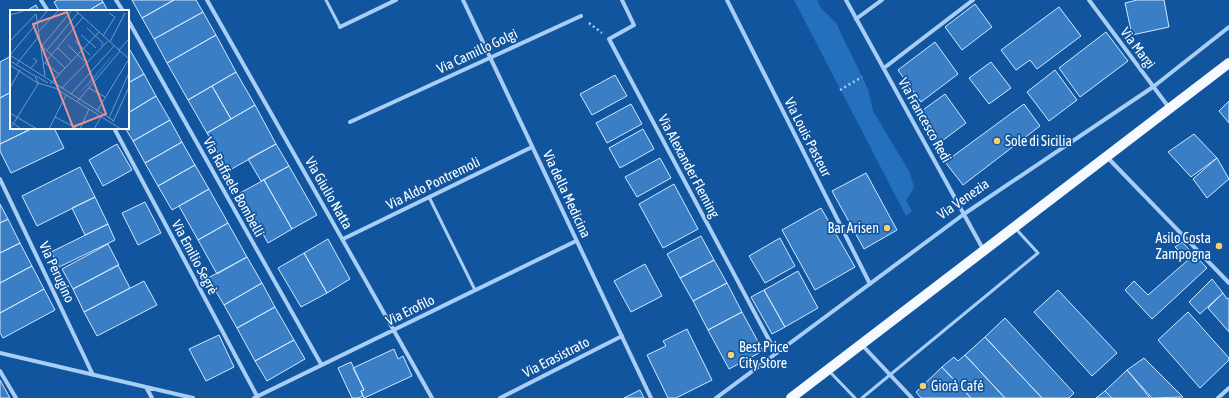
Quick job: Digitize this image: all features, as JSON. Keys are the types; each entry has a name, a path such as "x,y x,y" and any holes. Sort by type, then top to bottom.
{"main road":[{"path":"791,398 1229,63"}],"street":[{"path":"42,0 47,10"},
{"path":"116,0 122,10"},
{"name":"Via Giulio Natta","path":"206,0 395,330 432,398"},
{"path":"340,27 396,0"},
{"name":"Via della Medicina","path":"463,0 651,398"},
{"path":"609,39 634,25 622,0"},
{"name":"Via Louis Pasteur","path":"727,0 870,284"},
{"name":"Via Francesco Redi","path":"846,0 985,251"},
{"path":"856,19 882,0"},
{"path":"884,68 973,0"},
{"name":"Via Margi","path":"1088,0 1170,109"},
{"name":"Via Camillo Golgi","path":"350,122 581,16"},
{"name":"Via Raffaele Bombelli","path":"129,22 321,364"},
{"name":"Via Venezia","path":"716,398 964,214 1153,87 1229,27"},
{"name":"Via Alexander Fleming","path":"609,39 776,353"},
{"name":"Via Emilio Segrè","path":"115,129 255,397"},
{"name":"Via Aldo Pontremoli","path":"343,239 532,147"},
{"path":"1107,157 1229,283"},
{"name":"Via Perugino","path":"0,179 93,375"},
{"name":"Via Erofilo","path":"255,397 576,241"},
{"name":"Via Erasistrato","path":"500,398 622,336"},
{"path":"862,345 912,398"},
{"path":"0,353 193,398"},
{"path":"0,371 16,398"},
{"path":"146,387 152,398"},
{"path":"1218,398 1229,388"}],"lane":[{"path":"326,0 340,27"},
{"path":"429,197 475,290"},
{"path":"862,398 1038,253 1015,228"},
{"path":"829,370 855,398"}],"path":[{"path":"581,16 609,39"},
{"path":"840,90 862,77"}],"shaded area":[{"path":"794,0 817,0 821,8 836,23 868,89 873,111 910,173 914,187 906,201 912,211 906,216"}],"building":[{"path":"57,0 102,0 103,2 90,10 58,10 54,2"},
{"path":"132,0 174,0 142,18"},
{"path":"174,0 196,0 203,12 154,39 142,18"},
{"path":"1137,0 1164,0 1169,27 1132,35 1125,3"},
{"path":"103,2 107,10 90,10"},
{"path":"975,4 992,27 962,50 945,27"},
{"path":"36,5 38,10 28,10"},
{"path":"1059,7 1081,36 1037,69 1030,60 1016,70 1001,50"},
{"path":"203,12 216,35 167,63 154,39"},
{"path":"1106,32 1128,61 1080,97 1059,68"},
{"path":"216,35 236,72 188,100 167,63"},
{"path":"935,42 958,74 921,102 898,70"},
{"path":"129,50 144,74 129,82"},
{"path":"10,57 10,93 0,98 0,62"},
{"path":"991,62 1011,88 989,104 969,78"},
{"path":"1055,70 1077,100 1049,121 1027,92"},
{"path":"236,72 255,105 231,119 212,86"},
{"path":"144,74 156,96 129,112 129,82"},
{"path":"615,75 627,96 592,115 580,94"},
{"path":"212,86 231,119 207,133 188,100"},
{"path":"10,93 10,129 31,129 0,144 0,98"},
{"path":"945,94 966,123 938,144 916,115"},
{"path":"156,96 170,120 133,141 126,129 129,129 129,112"},
{"path":"1229,101 1229,123 1219,111"},
{"path":"631,104 642,124 607,143 596,123"},
{"path":"1024,104 1040,126 963,185 945,162"},
{"path":"255,105 276,144 228,171 207,133"},
{"path":"170,120 182,142 145,163 133,141"},
{"path":"31,129 54,129 64,148 11,173 0,151 0,144"},
{"path":"643,129 654,149 620,168 609,148"},
{"path":"1194,134 1217,158 1191,177 1168,152"},
{"path":"182,142 195,165 158,186 145,163"},
{"path":"117,144 132,170 103,186 89,160"},
{"path":"276,144 289,166 261,181 248,159"},
{"path":"660,158 671,178 637,197 625,177"},
{"path":"1217,158 1229,179 1207,198 1193,179"},
{"path":"195,165 209,189 172,210 158,186"},
{"path":"289,166 317,215 292,229 264,180"},
{"path":"80,167 95,197 37,226 22,196"},
{"path":"866,173 897,230 864,249 832,191"},
{"path":"264,180 292,229 268,243 240,193"},
{"path":"674,184 698,229 663,248 639,204"},
{"path":"209,189 228,223 198,240 179,206"},
{"path":"95,197 108,224 85,235 72,208"},
{"path":"145,202 161,233 138,245 122,213"},
{"path":"0,204 8,219 0,223"},
{"path":"821,208 855,267 815,290 782,230"},
{"path":"8,219 20,243 0,253 0,223"},
{"path":"228,223 247,257 217,274 198,240"},
{"path":"108,224 115,240 59,267 51,252"},
{"path":"701,236 714,260 680,278 667,254"},
{"path":"780,238 795,266 765,283 749,256"},
{"path":"328,239 350,279 327,293 304,253"},
{"path":"1182,242 1207,268 1152,319 1125,290 1134,281 1148,295 1188,260 1175,247"},
{"path":"20,243 32,266 0,283 0,253"},
{"path":"108,244 119,265 73,289 62,269"},
{"path":"304,253 327,293 301,307 278,268"},
{"path":"247,257 262,283 224,305 208,278"},
{"path":"714,260 727,283 693,301 680,278"},
{"path":"645,264 662,296 631,312 614,281"},
{"path":"118,265 130,288 84,312 73,289"},
{"path":"32,266 44,289 0,313 0,283"},
{"path":"798,271 818,308 785,327 764,290"},
{"path":"1212,279 1223,293 1200,314 1189,302"},
{"path":"144,281 157,305 97,336 84,312"},
{"path":"262,283 275,307 237,328 224,305"},
{"path":"727,283 742,312 708,330 693,301"},
{"path":"44,289 55,310 3,338 0,333 0,313"},
{"path":"764,290 785,327 772,334 751,297"},
{"path":"1058,290 1117,353 1092,376 1034,312"},
{"path":"1223,293 1227,299 1229,298 1229,332 1208,308"},
{"path":"275,307 294,340 255,361 237,328"},
{"path":"742,312 763,351 729,369 708,330"},
{"path":"1188,312 1229,358 1229,360 1200,388 1158,340"},
{"path":"1005,318 1074,393 1069,398 1042,398 985,337"},
{"path":"687,329 712,380 676,398 668,398 647,355 666,346 663,341"},
{"path":"219,335 234,367 206,381 189,349"},
{"path":"985,337 1042,398 1005,398 965,355"},
{"path":"294,340 305,359 267,381 255,361"},
{"path":"394,349 398,359 403,356 412,376 364,398 361,391 364,390 353,368"},
{"path":"965,355 1005,398 971,398 942,367 954,357 958,361"},
{"path":"1144,358 1183,397 1152,398 1127,370"},
{"path":"351,362 364,390 361,391 363,396 358,398 352,398 338,368"},
{"path":"942,367 971,398 921,398 916,392"},
{"path":"1127,370 1150,398 1112,398 1105,391"},
{"path":"0,380 10,398 0,398"},
{"path":"640,390 644,398 624,398"},
{"path":"1105,391 1112,398 1096,398"}],"place":[{"name":"Sole di Sicilia","path":"997,141"},
{"name":"Bar Arisen","path":"887,228"},
{"name":"Asilo Costa Zampogna","path":"1219,246"},
{"name":"Best Price City Store","path":"731,355"},
{"name":"Giorà Café","path":"923,386"}]}
